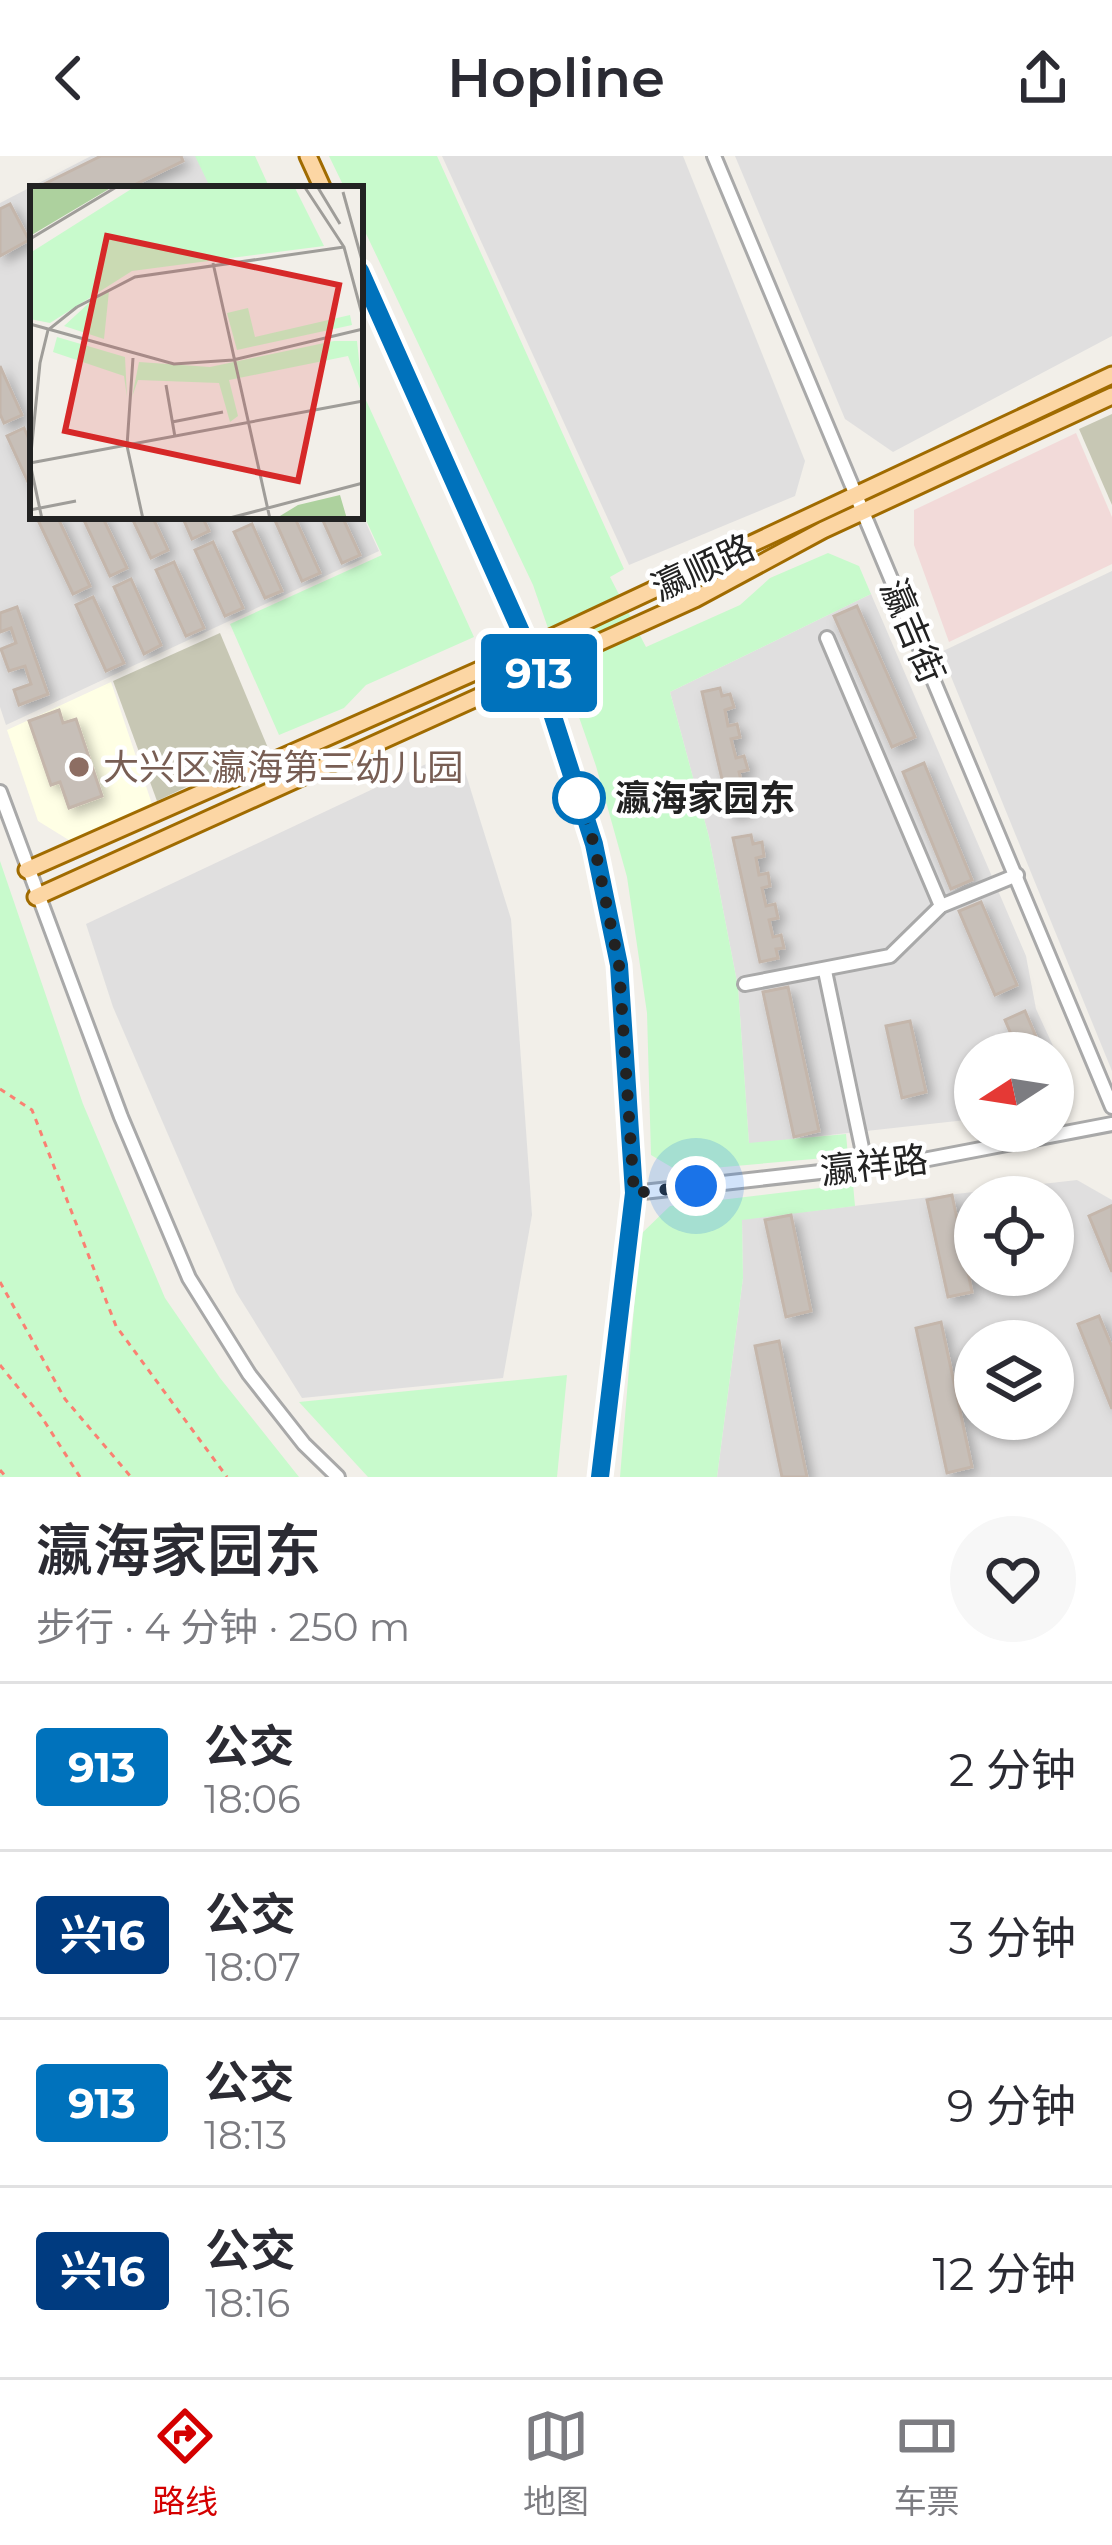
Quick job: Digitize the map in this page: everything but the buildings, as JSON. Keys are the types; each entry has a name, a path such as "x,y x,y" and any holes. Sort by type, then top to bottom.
{"main road":[{"path":"308,156 322,186"},
{"path":"363,278 530,648 594,844 619,965 634,1193 600,1477"},
{"name":"瀛顺路","path":"36,897 695,598 859,504 1112,375"},
{"name":"瀛顺路","path":"27,869 1112,395"}],"street":[{"name":"瀛吉街","path":"714,156 1112,1107"},
{"path":"826,638 940,906"},
{"path":"0,791 121,1117 189,1278 249,1374 304,1444 338,1477"},
{"path":"746,984 890,956 940,906 1017,875"},
{"path":"825,971 866,1167"},
{"name":"瀛祥路","path":"634,1193 918,1162 1112,1124"}],"path":[{"path":"0,1089 32,1110 116,1326 227,1477"},
{"path":"0,1282 65,1399 131,1477"},
{"path":"0,1365 41,1416 80,1477"},
{"path":"0,1470 6,1477"}],"shaded area":[{"path":"91,156 199,156 213,186 33,186"},
{"path":"442,156 683,156 805,461 795,496 629,565"},
{"path":"735,156 1112,156 1112,336 893,452 845,419"},
{"path":"30,188 30,519 363,516 379,551 6,725 0,707 0,203"},
{"path":"1112,414 1112,505 1079,429"},
{"path":"1076,433 1112,517 1112,564 949,642 914,545 914,510"},
{"path":"1112,571 1112,1071 941,652"},
{"path":"871,594 1026,956 1036,1009 1047,1032 954,1032 954,1121 749,1144 738,987 709,837 670,692"},
{"path":"220,633 268,748 157,801 113,681"},
{"name":"大兴区瀛海第三幼儿园","path":"111,682 152,804 72,842 38,821 7,730"},
{"path":"458,749 511,919 532,1215 503,1378 302,1398 236,1292 113,1007 86,924"},
{"path":"1077,1180 1112,1200 1112,1477 717,1477 743,1278 742,1219 954,1194 954,1296 1074,1296"}],"green space":[{"path":"195,156 255,156 269,186 210,186"},
{"path":"329,156 437,156 624,569 610,577 646,647 740,605 770,578 828,553 859,566 871,594 670,692 709,837 738,987 749,1143 846,1134 848,1156 678,1171 651,1155 647,1013 627,877 596,766 533,585 363,227 363,186 344,186"},
{"path":"363,394 474,637 366,685 344,708 279,735 230,624 382,555 363,514"},
{"path":"0,861 83,1104 165,1298 220,1378 299,1477 0,1477"},
{"path":"853,1184 855,1206 742,1220 743,1278 717,1477 620,1477 640,1235 670,1206"},
{"path":"567,1375 557,1477 368,1477 299,1402"}],"bus line":[{"name":"913","path":"363,278 538,670 594,844 619,965 635,1169 600,1477"}],"place":[{"name":"大兴区瀛海第三幼儿园","path":"79,767"},
{"name":"瀛海家园东","path":"579,798"}],"route":[{"path":"579,798 594,844 619,965 634,1193 696,1186"}]}
